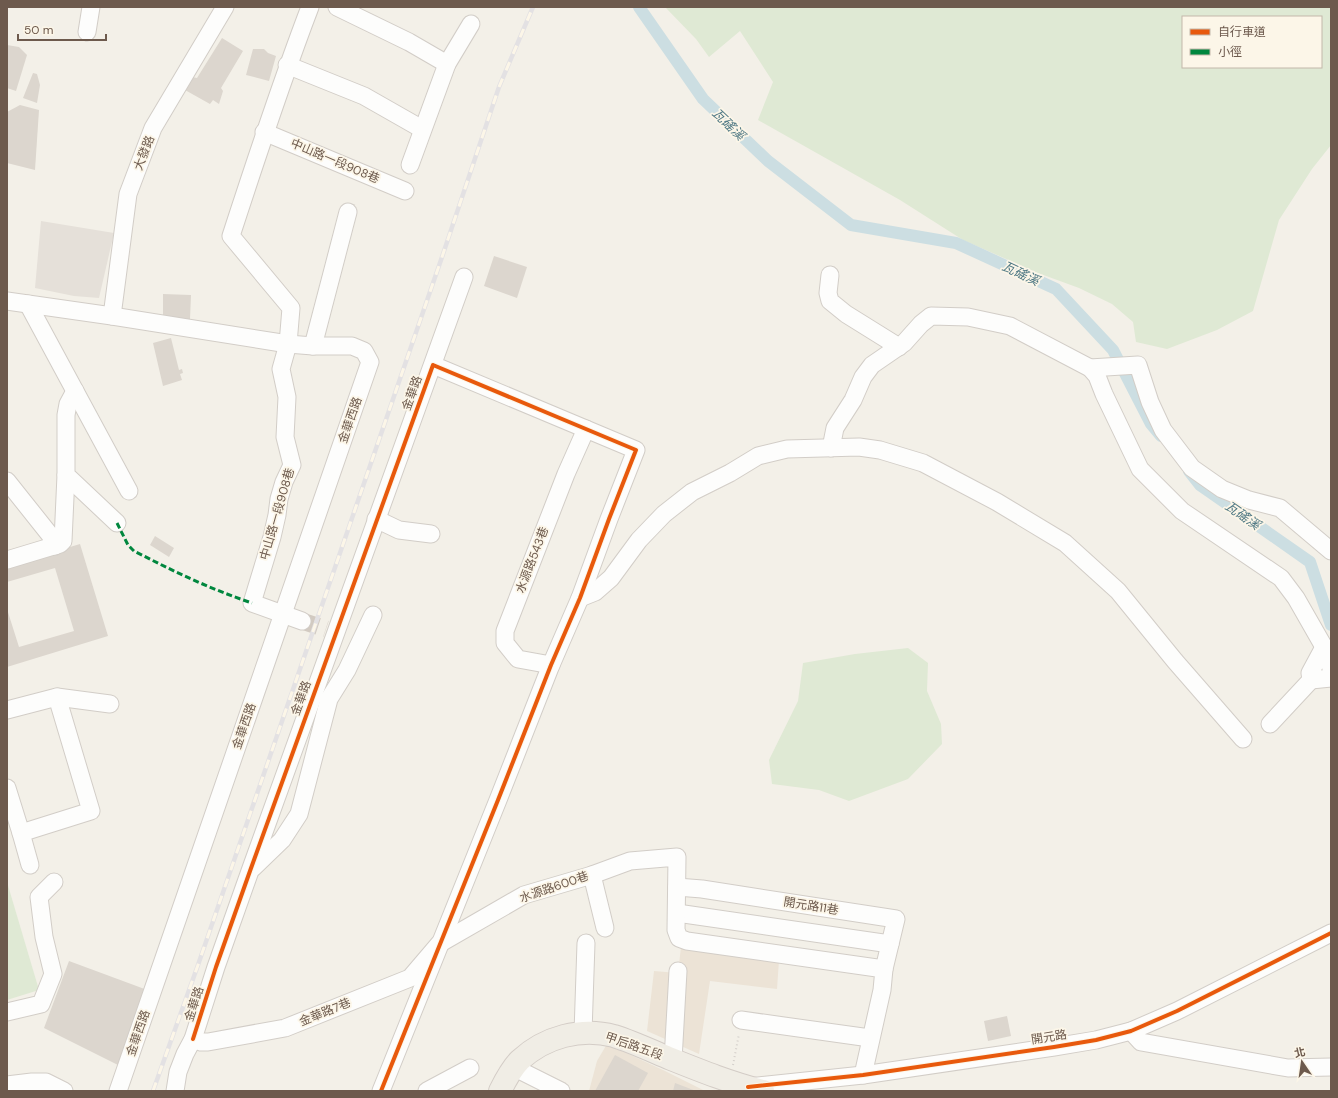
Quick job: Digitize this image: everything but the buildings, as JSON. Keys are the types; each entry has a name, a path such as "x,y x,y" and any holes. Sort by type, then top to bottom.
{"main road":[{"name":"甲后路五段","path":"500,1091 519,1062 535,1048 551,1040 567,1035 583,1033 614,1036 673,1060 747,1087"}],"street":[{"path":"87,32 91,7"},
{"name":"大發路","path":"112,316 128,194 153,128 225,7"},
{"name":"中山路一段908巷","path":"283,615 252,604 272,537 284,482 292,465 285,437 287,397 281,369 288,344 291,308 231,236 264,132 310,7"},
{"path":"337,7 409,42 447,64"},
{"path":"410,165 447,64 471,24"},
{"path":"288,65 364,96 422,129"},
{"name":"中山路一段908巷","path":"264,132 405,191"},
{"path":"7,301 288,344 313,346 348,212"},
{"path":"830,275 828,292 830,301 846,314 898,347"},
{"name":"金華路","path":"175,1091 178,1072 193,1039 216,967 331,630 376,520 464,277"},
{"path":"28,304 129,491"},
{"path":"831,448 835,428 853,400 863,377 872,365 904,343 921,324 932,316 968,317 1010,326 1042,341 1090,368 1098,376 1107,401 1140,469 1182,510 1281,578 1296,598 1324,647 1331,668"},
{"name":"金華西路","path":"118,1091 370,362 364,351 352,346 313,346"},
{"path":"381,1091 551,665 580,598 636,450 433,365"},
{"path":"1090,368 1138,365 1150,402 1163,430 1192,468 1222,489 1249,500 1280,508 1331,551"},
{"path":"7,560 55,546 62,543 64,539 66,409 75,391"},
{"name":"水源路543巷","path":"551,665 518,659 505,643 505,631 566,474 586,429"},
{"path":"580,598 596,592 611,578 644,535 664,514 692,492 730,473 758,456 787,449 859,447 880,450 923,463 997,502 1065,543 1118,591 1175,661 1243,739"},
{"path":"66,475 117,523"},
{"path":"9,486 50,535 55,546"},
{"path":"376,520 399,530 431,534"},
{"path":"283,615 302,621"},
{"path":"250,871 282,840 299,814 329,699 347,670 373,615"},
{"path":"1311,680 1310,673 1324,647"},
{"path":"1270,724 1311,680 1331,678"},
{"path":"21,833 90,810 57,697"},
{"path":"7,710 57,697 110,704"},
{"path":"7,788 30,865"},
{"name":"水源路600巷","path":"439,944 524,895 630,861 677,858 677,887"},
{"path":"592,874 605,928"},
{"path":"7,1012 41,1004 53,974 44,937 39,897 54,882"},
{"path":"677,887 676,930 679,938 687,941 884,969"},
{"name":"開元路11巷","path":"677,887 702,889 896,919 884,969 882,990 870,1038 855,1075"},
{"path":"676,913 890,944"},
{"name":"開元路","path":"747,1087 855,1075 1054,1047 1096,1040 1131,1031 1177,1011 1331,933"},
{"path":"583,1033 586,943"},
{"name":"金華路7巷","path":"193,1039 201,1042 208,1042 285,1028 410,978 439,944"},
{"path":"673,1060 678,971"},
{"path":"740,1026 870,1038"},
{"path":"1131,1031 1141,1042 1288,1068 1331,1067"},
{"path":"427,1091 470,1068"},
{"path":"515,1068 561,1091"},
{"path":"832,1091 838,1084 855,1075"},
{"path":"7,1085 46,1082 64,1091"}],"path":[{"path":"740,1026 747,1087"}],"shaded area":[{"path":"41,221 114,233 99,298 74,296 35,288"},
{"path":"681,947 779,960 777,989 710,981 699,1054 647,1031 654,971 678,973"},
{"path":"607,1044 705,1091 589,1091 597,1061"}],"green space":[{"path":"665,7 1331,7 1331,145 1312,169 1279,220 1253,311 1217,330 1167,349 1136,342 1133,322 1112,304 1079,288 1038,273 963,240 900,200 758,120 773,82 740,31 709,57 696,39"},
{"path":"908,648 928,663 927,691 941,724 942,744 908,779 849,801 819,790 772,784 769,760 798,701 803,663 855,654"},
{"path":"7,882 39,990 7,1000"}],"waterway":[{"name":"瓦磘溪","path":"639,7 703,99 768,161 851,225 956,243 1056,289 1113,350 1151,424 1161,436"},
{"name":"瓦磘溪","path":"1189,471 1200,485 1310,562 1331,625"}],"tunnel":[{"path":"302,621 326,629"}],"railway":[{"path":"153,1091 198,965 442,257 499,87 533,7"}],"marked path":[{"path":"117,523 128,545 134,551 163,566 221,592 252,603"}],"cycle path":[{"path":"193,1039 216,967 250,871 433,365 636,450 580,598 551,665 381,1091"},
{"path":"748,1087 863,1075 1054,1047 1096,1040 1131,1031 1177,1011 1331,933"}]}
